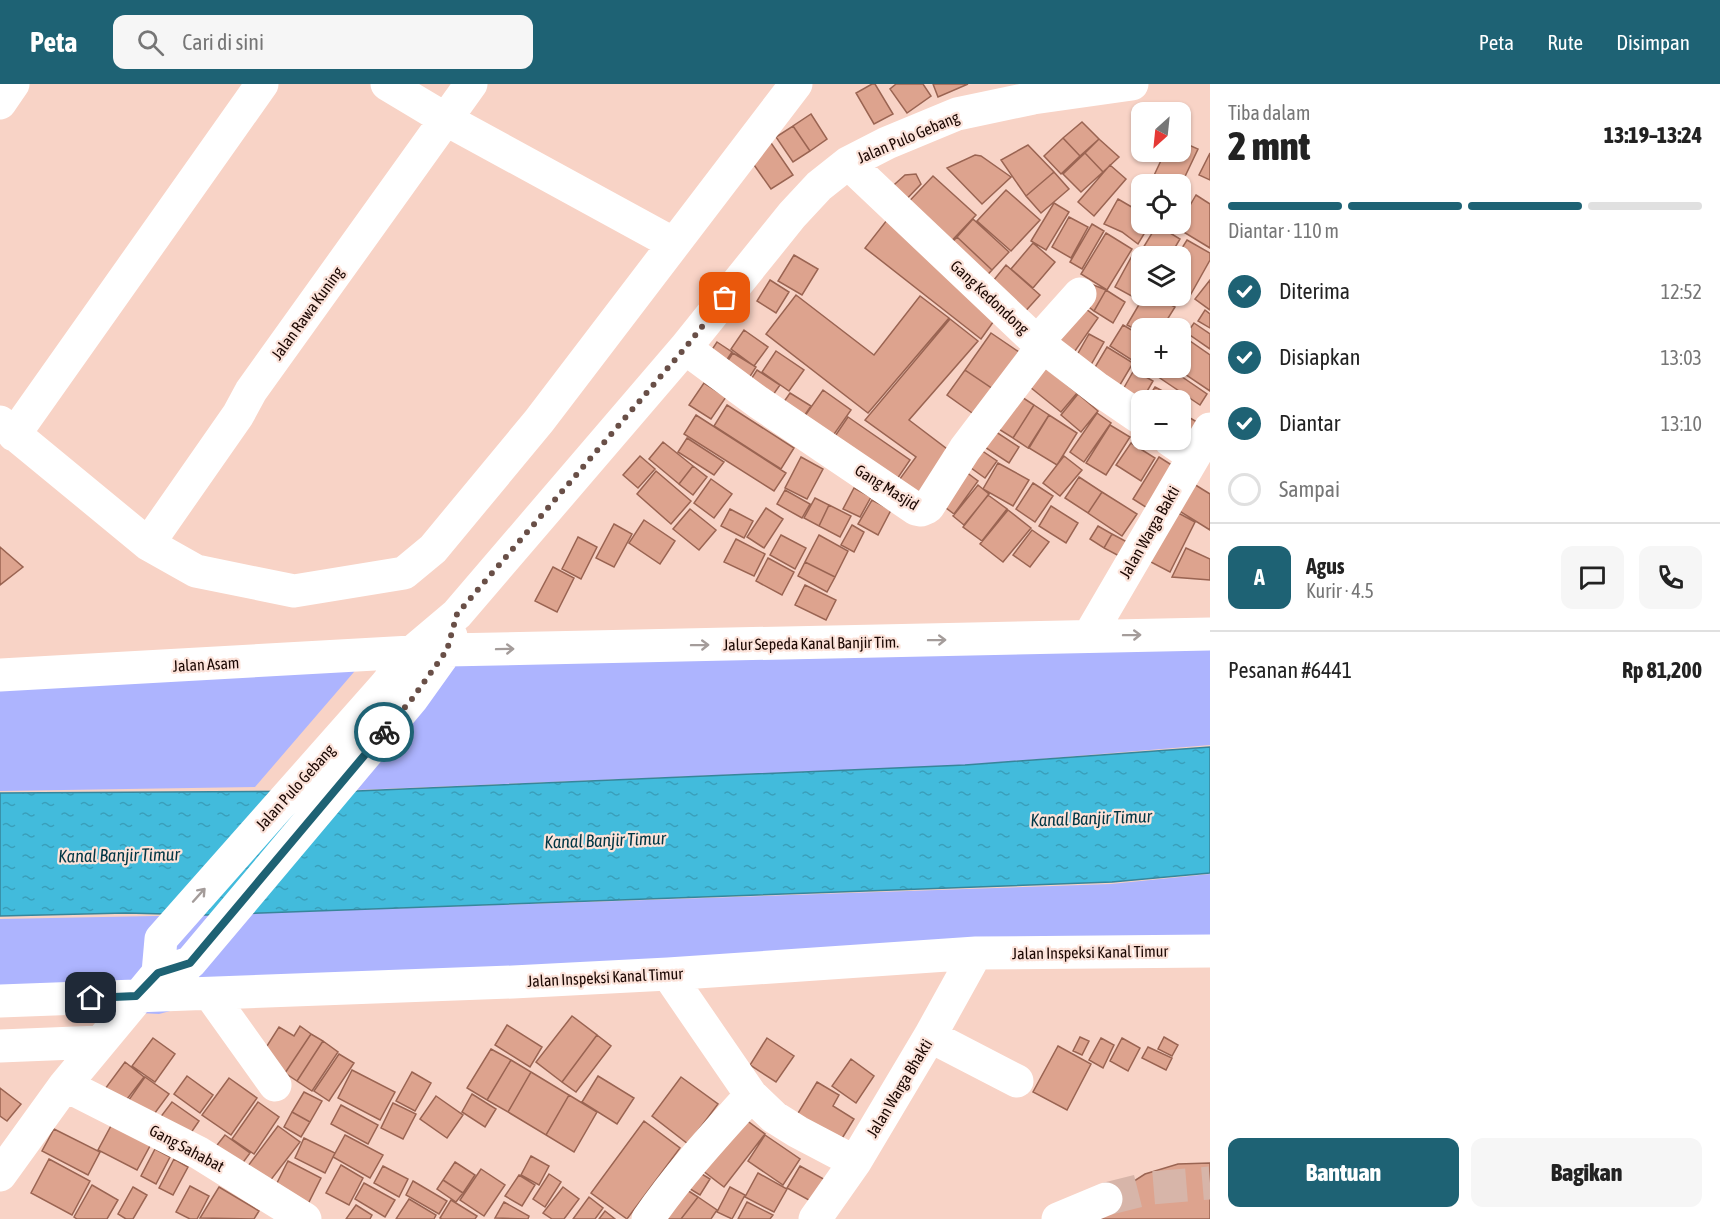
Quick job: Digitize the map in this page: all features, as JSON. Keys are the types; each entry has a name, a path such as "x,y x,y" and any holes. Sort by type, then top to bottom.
{"street":[{"path":"262,84 7,429 148,544 196,571 294,591 404,573 433,549 524,440 796,84"},
{"path":"387,84 447,120 674,244"},
{"name":"Jalan Rawa Kuning","path":"148,544 238,415 250,391 471,84"},
{"name":"Jalan Pulo Gebang","path":"0,1175 65,1085 136,996 158,973 190,963 399,692 412,652 457,614 685,348 792,215 819,186 848,163 887,143 957,114 1033,98 1132,84"},
{"name":"Gang Kedondong","path":"848,163 1040,344 1131,412"},
{"path":"1040,344 1080,294"},
{"name":"Gang Masjid","path":"685,348 759,402 916,509 921,510 928,507 1040,344"},
{"name":"Jalan Warga Bakti","path":"1089,636 1186,450"},
{"name":"Jalan Pulo Gebang","path":"158,973 160,939 399,692 447,650 457,614"},
{"name":"Jalur Sepeda Kanal Banjir Tim.","path":"412,652 1210,634"},
{"name":"Jalan Asam","path":"0,675 412,652"},
{"name":"Jalan Inspeksi Kanal Timur","path":"0,1001 668,974 975,953 1210,951"},
{"name":"Jalan Warga Bhakti","path":"815,1219 855,1162 930,1036 975,953"},
{"path":"668,974 751,1095 774,1117 855,1162"},
{"path":"210,994 275,1085"},
{"path":"930,1036 1017,1081"},
{"path":"0,1046 100,1042"},
{"name":"Gang Sahabat","path":"65,1085 199,1153 305,1219"},
{"path":"648,1219 688,1166 751,1095"},
{"path":"1058,1219 1106,1199"}],"shaded area":[{"path":"1210,634 1210,745 967,765 357,790 460,660"},
{"path":"360,665 255,787 0,791 0,675"},
{"path":"1210,874 1210,951 226,996 159,1014 0,1006 0,919 206,915 1111,884"}],"water":[{"name":"Kanal Banjir Timur","path":"1210,747 1210,873 1112,882 206,915 126,913 0,916 0,793 357,791 965,765"}],"building":[{"path":"875,84 893,114 874,124 856,93"},
{"path":"896,84 923,84 931,96 907,113 890,89"},
{"path":"933,84 968,84 938,97"},
{"path":"811,114 827,139 810,151 793,126"},
{"path":"1082,122 1099,139 1080,156 1063,138"},
{"path":"793,126 810,151 793,162 776,137"},
{"path":"1063,138 1080,156 1061,174 1044,156"},
{"path":"1099,139 1119,157 1103,172 1085,153"},
{"path":"769,140 793,175 771,189 747,155"},
{"path":"1028,145 1054,172 1026,196 1001,160"},
{"path":"1191,146 1198,149 1186,174 1155,174 1160,162 1191,162"},
{"path":"1085,153 1103,172 1081,192 1063,174"},
{"path":"1210,153 1210,180 1199,175"},
{"path":"975,155 981,156 1011,177 982,204 947,168"},
{"path":"1110,165 1126,179 1094,216 1078,202"},
{"path":"1054,172 1069,189 1041,213 1026,196"},
{"path":"916,174 921,184 899,207 886,192 905,175"},
{"path":"933,176 976,215 943,250 901,210"},
{"path":"1006,190 1040,220 1011,251 977,221"},
{"path":"1196,195 1210,204 1210,248 1187,234 1191,234 1191,204"},
{"path":"1118,199 1131,207 1131,234 1144,234 1138,244 1122,232 1104,224"},
{"path":"1054,203 1069,212 1046,250 1031,241"},
{"path":"1069,217 1088,227 1071,258 1052,247"},
{"path":"973,219 1009,252 992,270 957,237"},
{"path":"887,220 996,318 981,339 865,248"},
{"path":"1092,224 1104,231 1082,269 1070,262"},
{"path":"1106,233 1131,248 1107,290 1081,274"},
{"path":"1152,234 1172,234 1180,239 1176,246 1144,246"},
{"path":"957,237 992,270 978,285 943,252"},
{"path":"1187,240 1210,253 1210,260 1191,294 1191,246 1183,246"},
{"path":"1033,243 1055,262 1033,288 1011,269"},
{"path":"794,255 818,269 802,295 778,281"},
{"path":"1131,258 1131,296 1115,287"},
{"path":"1006,265 1040,295 1022,315 989,286"},
{"path":"770,280 789,292 776,313 757,301"},
{"path":"1210,280 1210,310 1195,299"},
{"path":"1091,284 1106,290 1094,311 1080,300"},
{"path":"1106,290 1125,302 1113,323 1094,311"},
{"path":"796,295 874,355 920,296 949,318 868,413 766,334"},
{"path":"1075,301 1098,318 1068,361 1044,344"},
{"path":"1138,306 1175,307 1168,318 1131,318"},
{"path":"1205,310 1210,314 1210,328 1198,321"},
{"path":"950,319 978,341 909,420 951,452 914,502 894,487 916,457 865,420"},
{"path":"1194,323 1210,334 1210,349 1191,336 1191,327"},
{"path":"1123,325 1131,330 1131,360 1110,346"},
{"path":"744,330 768,347 754,366 731,349"},
{"path":"991,333 1019,352 993,389 965,370"},
{"path":"1089,334 1104,342 1088,370 1073,362"},
{"path":"717,342 732,352 720,370 705,360"},
{"path":"1191,342 1210,355 1210,391 1191,378"},
{"path":"1107,347 1131,362 1131,366 1114,395 1088,379"},
{"path":"776,351 804,370 789,391 762,372"},
{"path":"733,353 756,367 744,386 721,371"},
{"path":"1036,360 1077,393 1061,412 1020,379"},
{"path":"757,370 780,385 766,405 744,390"},
{"path":"965,370 993,389 975,415 947,395"},
{"path":"1131,375 1131,378 1148,378 1153,381 1148,390 1131,390 1131,400 1117,400"},
{"path":"1160,378 1184,378 1207,394 1200,405 1191,399 1191,390 1178,390"},
{"path":"704,383 726,397 711,419 689,405"},
{"path":"823,390 851,410 830,440 802,420"},
{"path":"1011,390 1034,405 1013,438 989,423"},
{"path":"790,393 811,406 800,422 779,409"},
{"path":"1078,394 1098,411 1081,432 1061,415"},
{"path":"727,405 794,448 781,469 714,426"},
{"path":"1034,405 1049,415 1028,448 1013,438"},
{"path":"1097,413 1111,423 1084,462 1070,452"},
{"path":"696,415 786,473 774,491 684,434"},
{"path":"1049,415 1077,433 1057,465 1029,448"},
{"path":"848,417 910,460 891,488 829,445"},
{"path":"1191,418 1202,425 1193,440 1191,439"},
{"path":"1110,425 1130,437 1106,475 1086,463"},
{"path":"987,426 1019,447 1009,463 977,442"},
{"path":"687,438 724,462 714,475 678,452"},
{"path":"663,442 693,466 679,484 649,459"},
{"path":"1131,443 1131,450 1142,450 1155,458 1141,481 1116,465"},
{"path":"972,444 997,461 985,478 960,460"},
{"path":"640,456 655,469 638,488 623,475"},
{"path":"1064,456 1082,470 1060,496 1043,483"},
{"path":"801,457 823,469 807,499 785,488"},
{"path":"1159,457 1178,469 1152,511 1133,499"},
{"path":"998,463 1029,480 1013,506 983,489"},
{"path":"693,466 707,477 693,495 679,484"},
{"path":"958,466 978,481 954,514 934,499"},
{"path":"656,471 691,501 671,524 637,494"},
{"path":"1079,477 1102,492 1088,513 1065,498"},
{"path":"711,479 732,494 714,518 694,503"},
{"path":"1189,481 1210,494 1210,530 1173,507"},
{"path":"1033,483 1053,496 1035,522 1016,509"},
{"path":"978,485 989,494 964,525 953,516"},
{"path":"854,488 871,497 860,517 843,509"},
{"path":"785,490 810,504 802,518 777,504"},
{"path":"1102,492 1137,514 1122,536 1088,513"},
{"path":"988,495 1007,509 982,541 963,527"},
{"path":"815,498 829,505 819,526 804,518"},
{"path":"872,500 891,510 878,535 858,524"},
{"path":"829,505 851,516 840,537 819,526"},
{"path":"1051,506 1078,523 1066,543 1039,526"},
{"path":"766,508 783,519 764,548 747,537"},
{"path":"690,509 716,530 699,550 673,529"},
{"path":"730,509 753,521 744,538 721,526"},
{"path":"1171,509 1195,522 1170,572 1145,559"},
{"path":"1008,510 1031,528 1003,562 980,544"},
{"path":"644,520 675,541 660,564 629,543"},
{"path":"614,524 632,534 614,567 596,558"},
{"path":"852,525 864,532 854,552 841,545"},
{"path":"1098,526 1112,534 1104,548 1090,539"},
{"path":"1032,530 1049,542 1030,567 1013,555"},
{"path":"1112,534 1129,543 1121,557 1104,548"},
{"path":"781,535 806,548 795,569 770,555"},
{"path":"819,535 848,551 835,577 805,562"},
{"path":"578,537 597,547 581,579 562,569"},
{"path":"736,539 765,554 754,576 724,562"},
{"path":"0,547 23,567 0,585"},
{"path":"1186,548 1210,559 1210,580 1172,577"},
{"path":"768,558 794,572 782,595 756,581"},
{"path":"805,562 835,577 827,592 798,576"},
{"path":"553,567 574,578 557,612 535,601"},
{"path":"805,585 836,600 826,620 795,605"},
{"path":"572,1016 597,1035 562,1082 536,1062"},
{"path":"507,1025 542,1047 530,1067 495,1045"},
{"path":"300,1026 311,1034 285,1073 260,1057 279,1027 294,1036"},
{"path":"311,1034 323,1041 297,1081 285,1073"},
{"path":"597,1035 611,1046 576,1092 562,1082"},
{"path":"1080,1037 1089,1041 1082,1055 1073,1051"},
{"path":"1164,1037 1178,1045 1172,1056 1158,1049"},
{"path":"153,1038 175,1054 155,1082 132,1066"},
{"path":"767,1038 794,1056 776,1082 750,1065"},
{"path":"1101,1038 1114,1045 1103,1068 1089,1060"},
{"path":"1122,1038 1140,1048 1128,1071 1110,1061"},
{"path":"323,1041 338,1052 312,1091 297,1081"},
{"path":"1058,1046 1091,1064 1067,1110 1033,1092"},
{"path":"1148,1047 1172,1058 1166,1070 1142,1058"},
{"path":"491,1049 511,1060 487,1100 467,1088"},
{"path":"339,1054 354,1063 329,1101 314,1091"},
{"path":"851,1059 874,1076 856,1103 832,1086"},
{"path":"511,1060 531,1072 508,1112 487,1100"},
{"path":"125,1062 144,1077 121,1107 102,1093"},
{"path":"352,1070 395,1092 380,1120 338,1098"},
{"path":"412,1072 431,1083 415,1111 396,1101"},
{"path":"531,1072 569,1095 546,1135 508,1112"},
{"path":"187,1076 213,1095 200,1113 174,1094"},
{"path":"598,1076 634,1098 617,1124 582,1102"},
{"path":"145,1077 169,1094 149,1121 126,1104"},
{"path":"681,1077 718,1104 688,1144 652,1116"},
{"path":"229,1078 257,1098 231,1135 202,1115"},
{"path":"817,1082 839,1095 833,1106 854,1119 841,1140 792,1123"},
{"path":"0,1088 21,1104 7,1121 0,1116"},
{"path":"304,1092 322,1101 310,1122 292,1112"},
{"path":"472,1094 496,1109 485,1127 462,1112"},
{"path":"569,1095 597,1112 574,1152 546,1135"},
{"path":"436,1096 463,1115 447,1138 420,1119"},
{"path":"172,1102 199,1121 184,1143 156,1123"},
{"path":"258,1102 279,1117 254,1154 232,1139"},
{"path":"393,1103 416,1114 403,1139 381,1128"},
{"path":"341,1105 378,1125 368,1144 331,1124"},
{"path":"292,1112 310,1122 301,1137 284,1127"},
{"path":"738,1114 765,1134 724,1187 698,1167"},
{"path":"644,1121 680,1148 627,1219 591,1193"},
{"path":"112,1124 151,1144 137,1170 98,1150"},
{"path":"278,1126 300,1142 263,1190 242,1174"},
{"path":"54,1129 100,1152 88,1175 42,1151"},
{"path":"225,1135 250,1153 236,1172 210,1154"},
{"path":"345,1135 383,1155 370,1178 333,1157"},
{"path":"765,1135 800,1159 783,1185 748,1161"},
{"path":"304,1138 335,1153 325,1173 295,1158"},
{"path":"155,1149 170,1157 156,1184 141,1176"},
{"path":"531,1156 549,1166 539,1185 521,1175"},
{"path":"49,1159 90,1181 72,1215 31,1193"},
{"path":"174,1159 188,1167 173,1195 159,1188"},
{"path":"288,1161 321,1178 304,1212 271,1195"},
{"path":"455,1162 475,1175 463,1193 443,1180"},
{"path":"1210,1163 1210,1219 1090,1219 1106,1199 1145,1174 1178,1164"},
{"path":"341,1165 363,1178 349,1205 326,1193"},
{"path":"383,1166 408,1179 399,1197 374,1183"},
{"path":"800,1166 829,1182 816,1204 787,1188"},
{"path":"692,1168 710,1179 700,1195 682,1184"},
{"path":"481,1169 505,1185 484,1216 460,1200"},
{"path":"758,1173 787,1189 774,1212 745,1197"},
{"path":"549,1174 561,1182 545,1207 533,1199"},
{"path":"519,1175 535,1185 522,1206 505,1196"},
{"path":"443,1180 463,1193 456,1202 437,1189"},
{"path":"413,1181 447,1201 439,1214 406,1195"},
{"path":"364,1183 395,1200 385,1217 355,1199"},
{"path":"92,1185 118,1200 107,1219 77,1219 74,1217"},
{"path":"679,1185 698,1197 681,1219 664,1219"},
{"path":"190,1186 209,1196 197,1219 190,1219 176,1212"},
{"path":"133,1187 147,1195 133,1219 126,1219 118,1214"},
{"path":"219,1187 259,1211 254,1219 200,1218"},
{"path":"563,1187 579,1199 564,1219 552,1219 543,1213"},
{"path":"730,1187 745,1195 732,1219 717,1212"},
{"path":"589,1197 603,1208 595,1219 573,1219"},
{"path":"698,1197 717,1210 711,1219 681,1219"},
{"path":"409,1199 436,1215 434,1219 396,1219"},
{"path":"451,1200 477,1216 475,1219 440,1218"},
{"path":"504,1202 529,1216 528,1219 495,1218"},
{"path":"747,1202 773,1215 770,1219 738,1219"},
{"path":"356,1205 372,1215 370,1219 346,1219"},
{"path":"605,1211 615,1219 599,1219"}],"tunnel":[{"path":"1106,1199 1150,1188 1210,1183"}],"way so far":[{"path":"384,732 412,699 447,650 457,614 685,348 725,298"}],"route":[{"path":"91,998 136,996 158,973 190,963 384,732"}]}
